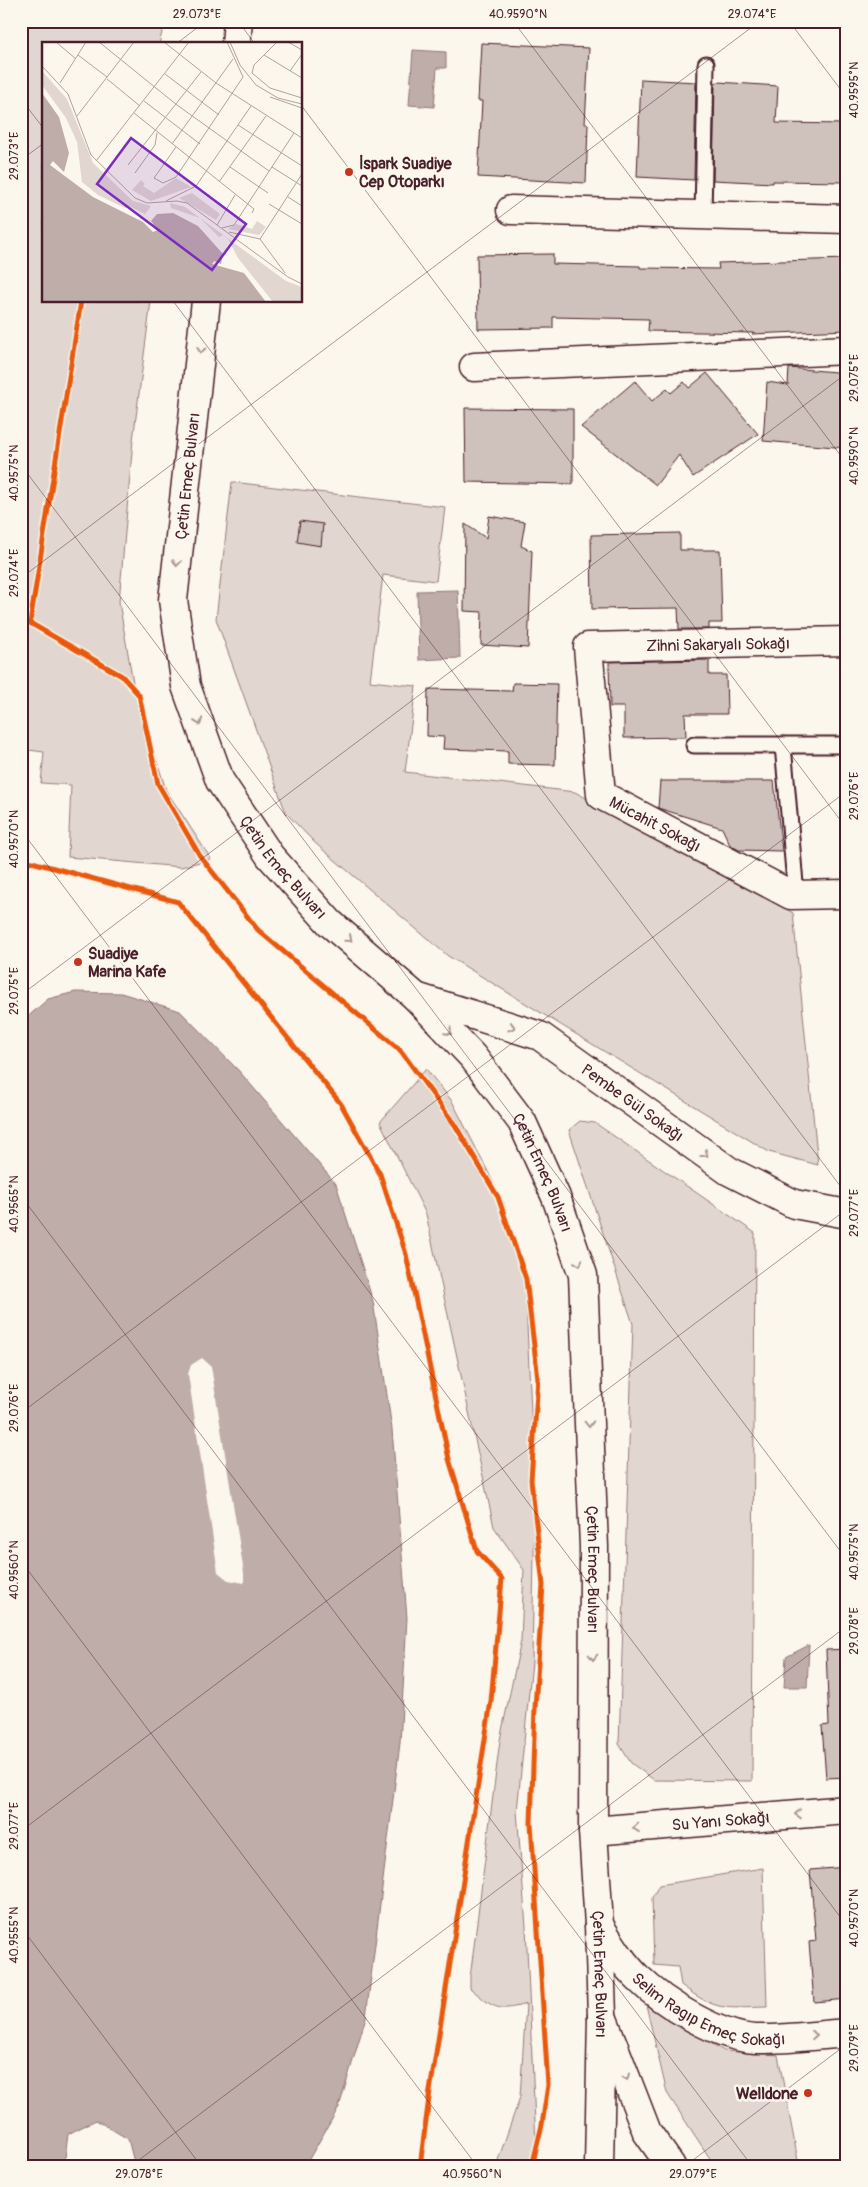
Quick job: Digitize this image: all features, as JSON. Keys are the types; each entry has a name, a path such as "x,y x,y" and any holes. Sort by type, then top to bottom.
{"street":[{"path":"236,42 238,21"},
{"path":"510,210 847,219"},
{"name":"Çetin Emeç Bulvarı","path":"206,302 173,600 186,686 220,781 270,856 330,923 416,997 473,1057 522,1122 556,1197 583,1275 594,1547 593,1831 602,2016 599,2166"},
{"path":"474,368 847,350"},
{"name":"Zihni Sakaryalı Sokağı","path":"588,647 847,641"},
{"name":"Mücahit Sokağı","path":"588,647 601,795 791,895 847,894"},
{"name":"Pembe Gül Sokağı","path":"416,997 540,1036 729,1171 794,1204 847,1214"},
{"name":"Su Yanı Sokağı","path":"593,1831 847,1810"},
{"name":"Selim Ragıp Emeç Sokağı","path":"599,1926 638,1979 684,2013 720,2031 754,2039 847,2033"},
{"path":"602,2016 648,2132 671,2166"}],"lane":[{"path":"703,216 706,64"},
{"path":"694,746 847,745"},
{"path":"783,746 796,895"}],"shaded area":[{"path":"21,21 165,21 160,42 42,42 42,302 151,302 133,440 119,602 134,688 166,790 211,859 181,867 68,857 71,785 41,783 44,752 21,749 21,677 25,624 21,622"},
{"path":"413,50 446,52 446,68 437,68 434,107 409,105"},
{"path":"232,482 445,507 436,581 383,575 370,681 416,686 405,772 575,792 793,913 818,1165 769,1152 448,956 315,843 286,813 216,619"},
{"path":"458,590 460,658 419,660 417,591"},
{"path":"75,992 121,993 180,1011 239,1071 336,1184 373,1301 392,1429 407,1618 400,1743 366,2017 339,2107 305,2166 135,2166 128,2139 96,2120 68,2134 64,2166 21,2166 21,1042 24,1020 48,999"},
{"path":"426,1069 452,1101 504,1203 525,1282 535,1499 532,1662 517,1811 526,1927 537,2166 496,2166 520,2097 526,2004 501,2008 490,2004 470,1988 500,1740 521,1641 524,1570 494,1527 426,1214 380,1122"},
{"path":"580,1121 595,1123 755,1233 752,1781 654,1780 631,1763 619,1744 633,1324 569,1130"},
{"path":"809,1645 807,1687 784,1687 786,1657"},
{"path":"763,1868 767,2007 730,2008 713,2004 693,1994 681,1985 678,1967 654,1965 652,1898 659,1885"},
{"path":"646,2005 724,2051 778,2055 799,2166 715,2166 667,2093"}],"pier":[{"path":"202,1358 211,1366 244,1573 244,1583 228,1580 218,1572 188,1374 191,1365"}],"building":[{"path":"481,43 589,48 585,124 588,124 586,183 478,177 482,101 478,101"},
{"path":"641,79 696,82 694,180 637,177"},
{"path":"715,83 778,86 776,123 847,124 847,182 773,181 773,183 713,180"},
{"path":"553,254 553,264 640,266 640,268 719,269 718,263 847,259 847,330 752,334 754,333 648,331 649,319 553,317 553,328 478,329 477,255"},
{"path":"789,368 847,373 847,448 763,441 767,382 788,385"},
{"path":"707,373 758,434 693,477 679,455 656,485 581,427 635,381 652,401 667,389 671,393 684,382 689,388"},
{"path":"465,408 573,409 573,484 466,482"},
{"path":"489,516 525,522 521,546 532,551 528,648 481,645 482,612 464,611 465,524 486,538"},
{"path":"300,521 323,524 321,546 297,542"},
{"path":"680,533 680,550 720,550 722,623 709,623 709,629 679,629 678,608 592,609 591,535"},
{"path":"709,660 709,675 726,675 727,714 685,714 686,737 624,738 624,707 610,707 609,662"},
{"path":"513,683 557,684 555,765 508,764 508,751 443,749 444,737 427,736 428,689 512,691"},
{"path":"660,781 774,781 782,851 739,850 730,845 722,828 658,808"},
{"path":"847,1649 847,1777 826,1778 822,1726 829,1725 826,1650"},
{"path":"847,1867 847,1999 814,2002 809,1942 816,1941 810,1870"}],"cycle path":[{"path":"81,302 30,623 122,676 139,695 158,784 200,856 258,930 401,1051 455,1125 498,1197 526,1279 538,1379 531,1480 543,1585 535,1708 531,1823 548,2085 542,2125 532,2166"},
{"path":"21,859 178,902 341,1104 380,1174 406,1254 449,1459 477,1551 502,1579 491,1701 420,2166"}],"place":[{"name":"İspark Suadiye Cep Otoparkı","path":"349,172"},
{"name":"Suadiye Marina Kafe","path":"78,962"},
{"name":"Welldone","path":"808,2093"}]}
